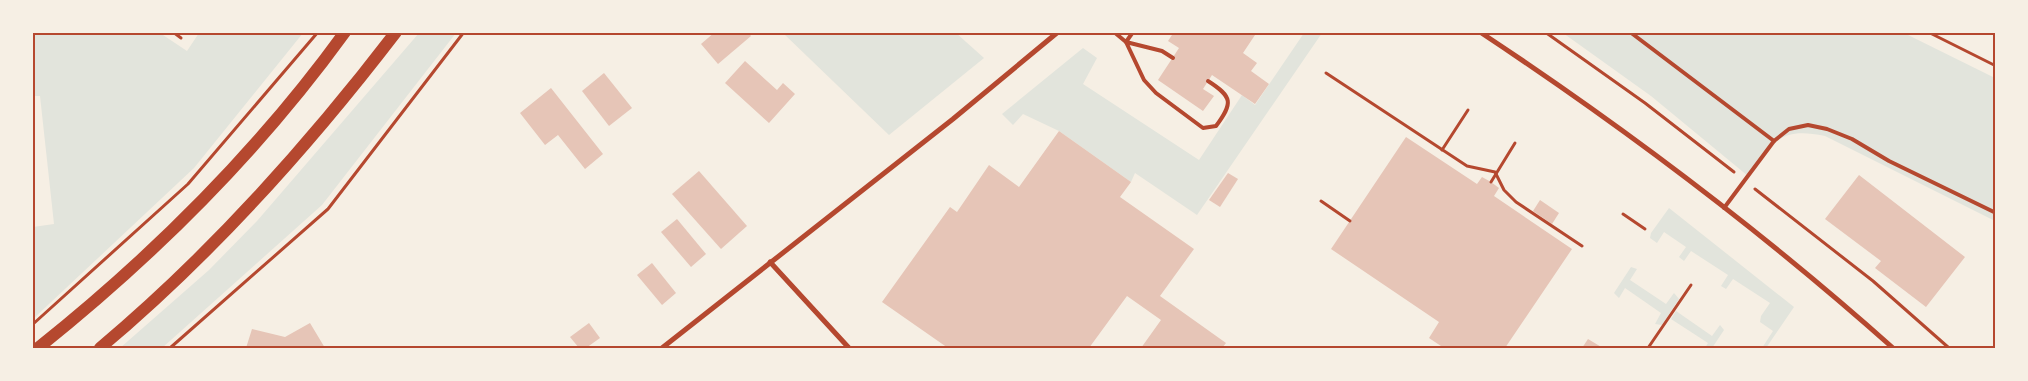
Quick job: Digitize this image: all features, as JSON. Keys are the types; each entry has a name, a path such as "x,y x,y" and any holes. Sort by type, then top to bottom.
{"main road":[{"path":"38,348 89,307 173,230 254,145 318,70 345,32"},
{"path":"100,348 163,295 248,210 301,152 396,32"}],"street":[{"path":"662,348 953,119 1058,32"},
{"path":"1480,32 1565,88 1650,150 1847,307 1893,348"},
{"path":"770,262 849,348"}],"lane":[{"path":"1114,32 1126,42 1144,80 1156,93 1204,128 1216,126 1227,110 1229,100 1223,90 1208,81"},
{"path":"1126,42 1133,32"},
{"path":"1630,32 1774,141"},
{"path":"1126,42 1162,50 1173,58"},
{"path":"1724,208 1774,141 1789,128 1808,125 1827,129 1852,139 1889,161 1996,213"}],"path":[{"path":"173,32 181,38"},
{"path":"32,325 188,184 318,32"},
{"path":"170,348 328,209 464,32"},
{"path":"1928,32 1996,66"},
{"path":"1326,73 1467,166 1495,172"},
{"path":"1442,150 1468,110"},
{"path":"1491,182 1495,172 1515,143"},
{"path":"1495,172 1504,190 1516,202 1582,246"},
{"path":"1321,201 1350,221"},
{"path":"1623,214 1645,229"},
{"path":"1648,348 1692,285"}],"shaded area":[{"path":"33,32 160,33 187,51 199,33 303,33 194,168 33,319 33,227 54,224 40,96 33,96"},
{"path":"419,33 456,33 322,205 162,348 120,348 209,270 257,221"},
{"path":"783,33 956,33 984,58 889,135"},
{"path":"1304,33 1322,33 1197,215 1135,173 1131,182 1059,131 1023,114 1013,125 1002,114 1083,48 1097,58 1083,84 1199,160 1242,95 1255,105"},
{"path":"1563,33 1904,33 1995,78 1995,221 1825,136 1810,133 1797,133 1779,140 1764,154 1748,176 1651,96"},
{"path":"1669,208 1794,307 1766,348 1762,348 1773,331 1760,322 1761,316 1770,303 1733,279 1726,289 1721,286 1728,275 1691,251 1684,261 1679,257 1686,247 1664,232 1657,243 1650,238 1651,233"},
{"path":"1631,267 1637,269 1630,280 1666,304 1674,293 1679,299 1662,325 1655,324 1661,313 1625,288 1619,298 1614,293"},
{"path":"1676,311 1712,336 1720,325 1724,330 1712,348 1705,348 1708,343 1671,319"}],"building":[{"path":"715,32 748,32 751,36 718,64 701,44"},
{"path":"1174,32 1257,32 1243,53 1257,63 1251,71 1269,84 1255,104 1212,75 1203,89 1214,96 1203,111 1158,80 1179,48 1168,41"},
{"path":"745,61 777,90 783,83 795,94 769,123 725,83"},
{"path":"604,73 632,108 609,126 582,91"},
{"path":"551,88 603,154 585,169 558,135 545,145 520,113"},
{"path":"1059,131 1131,182 1120,197 1194,249 1160,296 1226,343 1222,348 1141,348 1161,320 1127,296 1089,348 948,348 882,302 950,207 957,212 989,165 1019,187"},
{"path":"1406,137 1477,184 1482,177 1491,182 1499,188 1494,196 1572,249 1505,348 1444,348 1429,338 1439,322 1331,249"},
{"path":"699,171 747,226 721,249 672,194"},
{"path":"1228,173 1238,179 1220,207 1209,200"},
{"path":"1859,175 1965,257 1926,307 1875,268 1881,261 1825,219"},
{"path":"1540,200 1559,213 1552,224 1533,211"},
{"path":"677,219 706,254 691,267 661,232"},
{"path":"652,263 676,293 662,305 637,275"},
{"path":"310,323 325,348 246,348 252,329 285,337"},
{"path":"589,323 600,338 586,348 579,348 570,337"},
{"path":"1588,339 1603,348 1582,348"}]}
